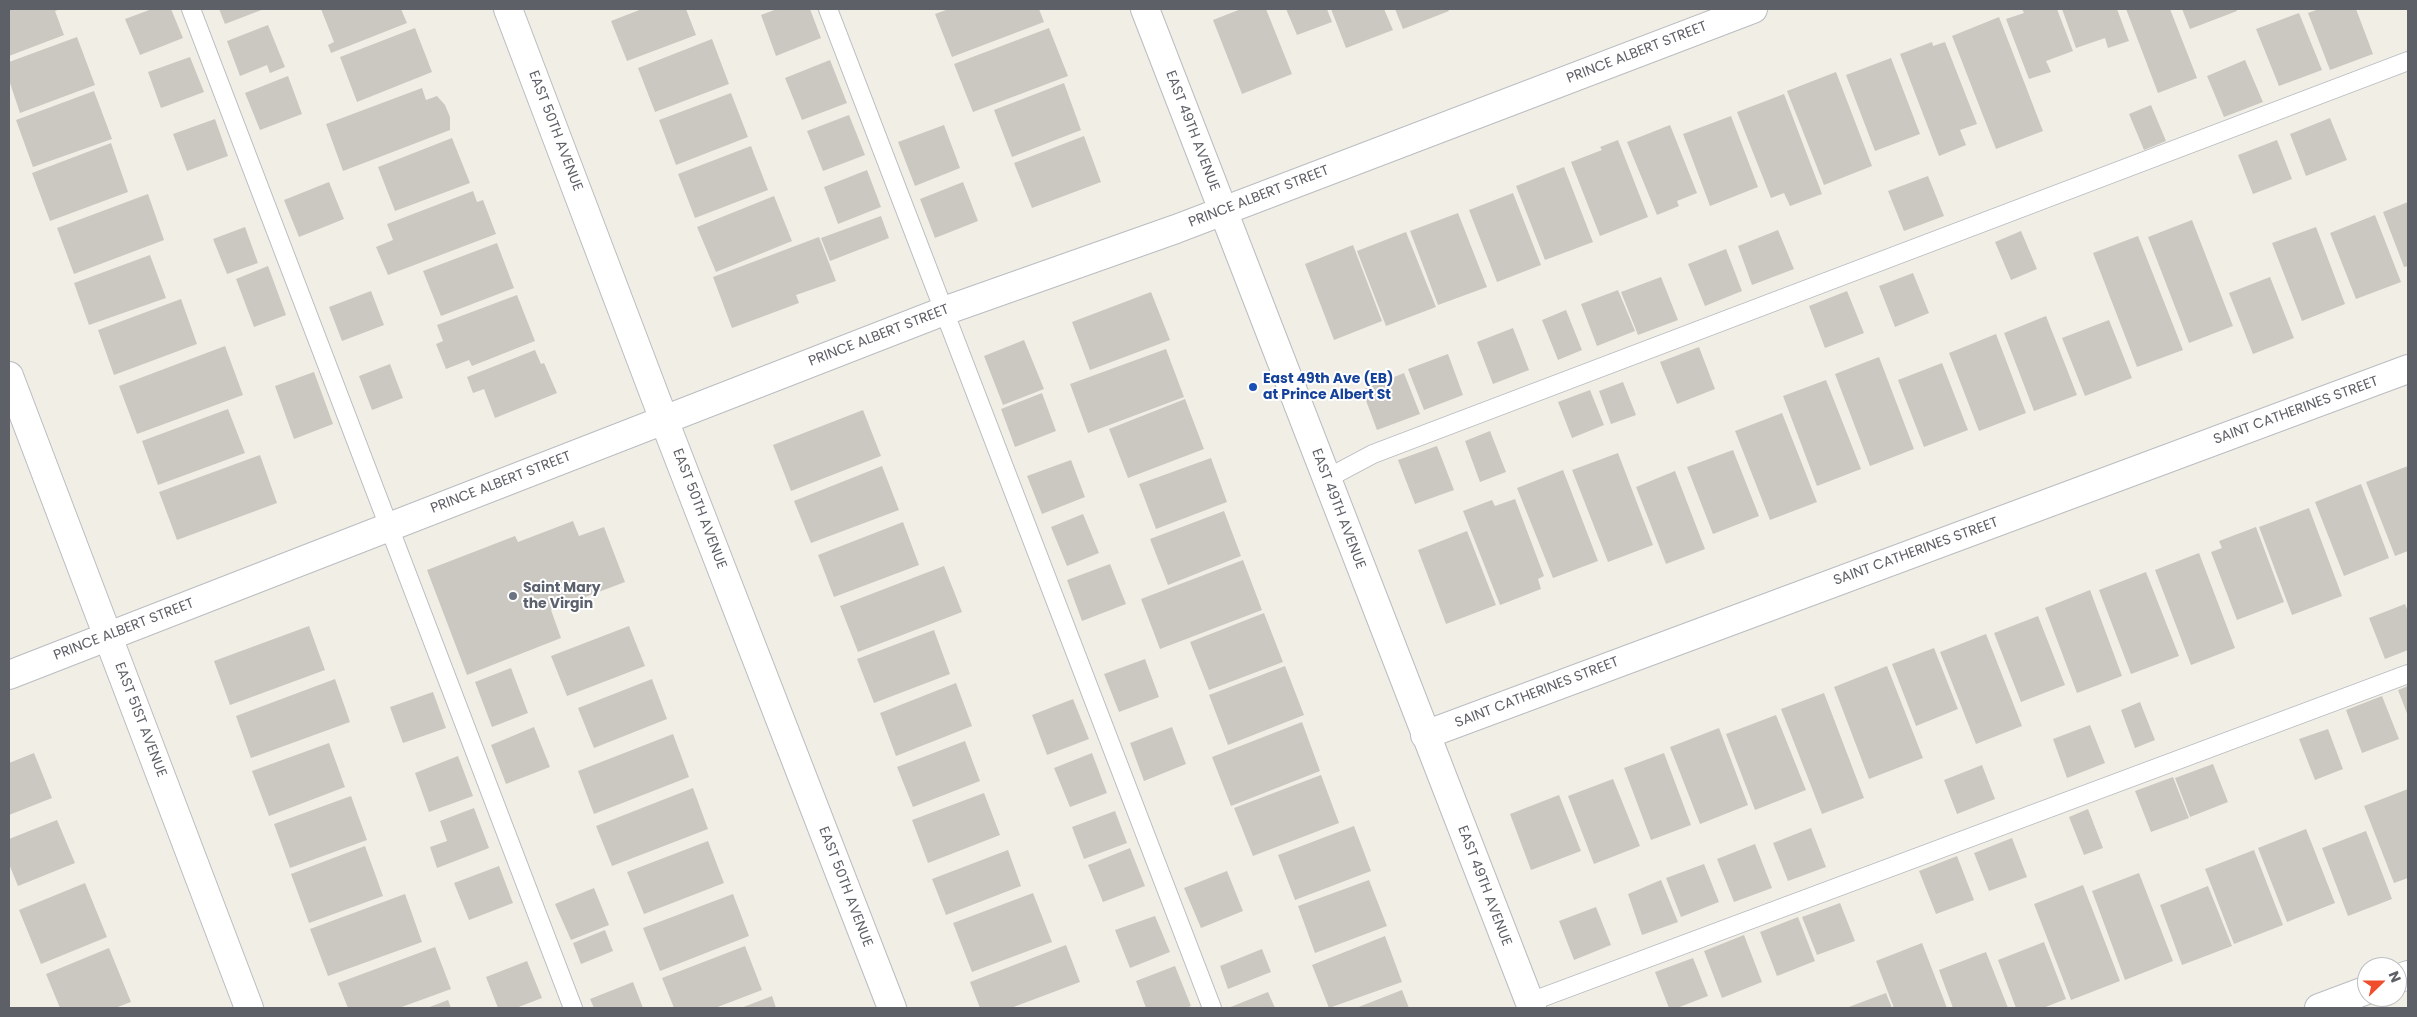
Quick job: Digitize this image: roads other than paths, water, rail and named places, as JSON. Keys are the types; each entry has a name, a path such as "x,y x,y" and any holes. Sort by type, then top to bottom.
{"street":[{"name":"EAST 50TH AVENUE","path":"508,9 664,420 892,1008"},
{"name":"EAST 49TH AVENUE","path":"1145,9 1531,1005"},
{"name":"PRINCE ALBERT STREET","path":"9,675 944,311 1222,211 1753,9"},
{"name":"SAINT CATHERINES STREET","path":"1425,735 2408,369"},
{"name":"EAST 51ST AVENUE","path":"9,376 249,1008"},
{"path":"2319,1008 2357,994"}],"lane":[{"path":"191,9 573,1008"},
{"path":"828,9 1212,1008"},
{"path":"1326,479 1373,454 2408,61"},
{"path":"1531,1005 2408,674"}],"place":[{"name":"East 49th Ave (EB) at Prince Albert St","path":"1253,387"},
{"name":"Saint Mary the Virgin","path":"513,596"}]}
